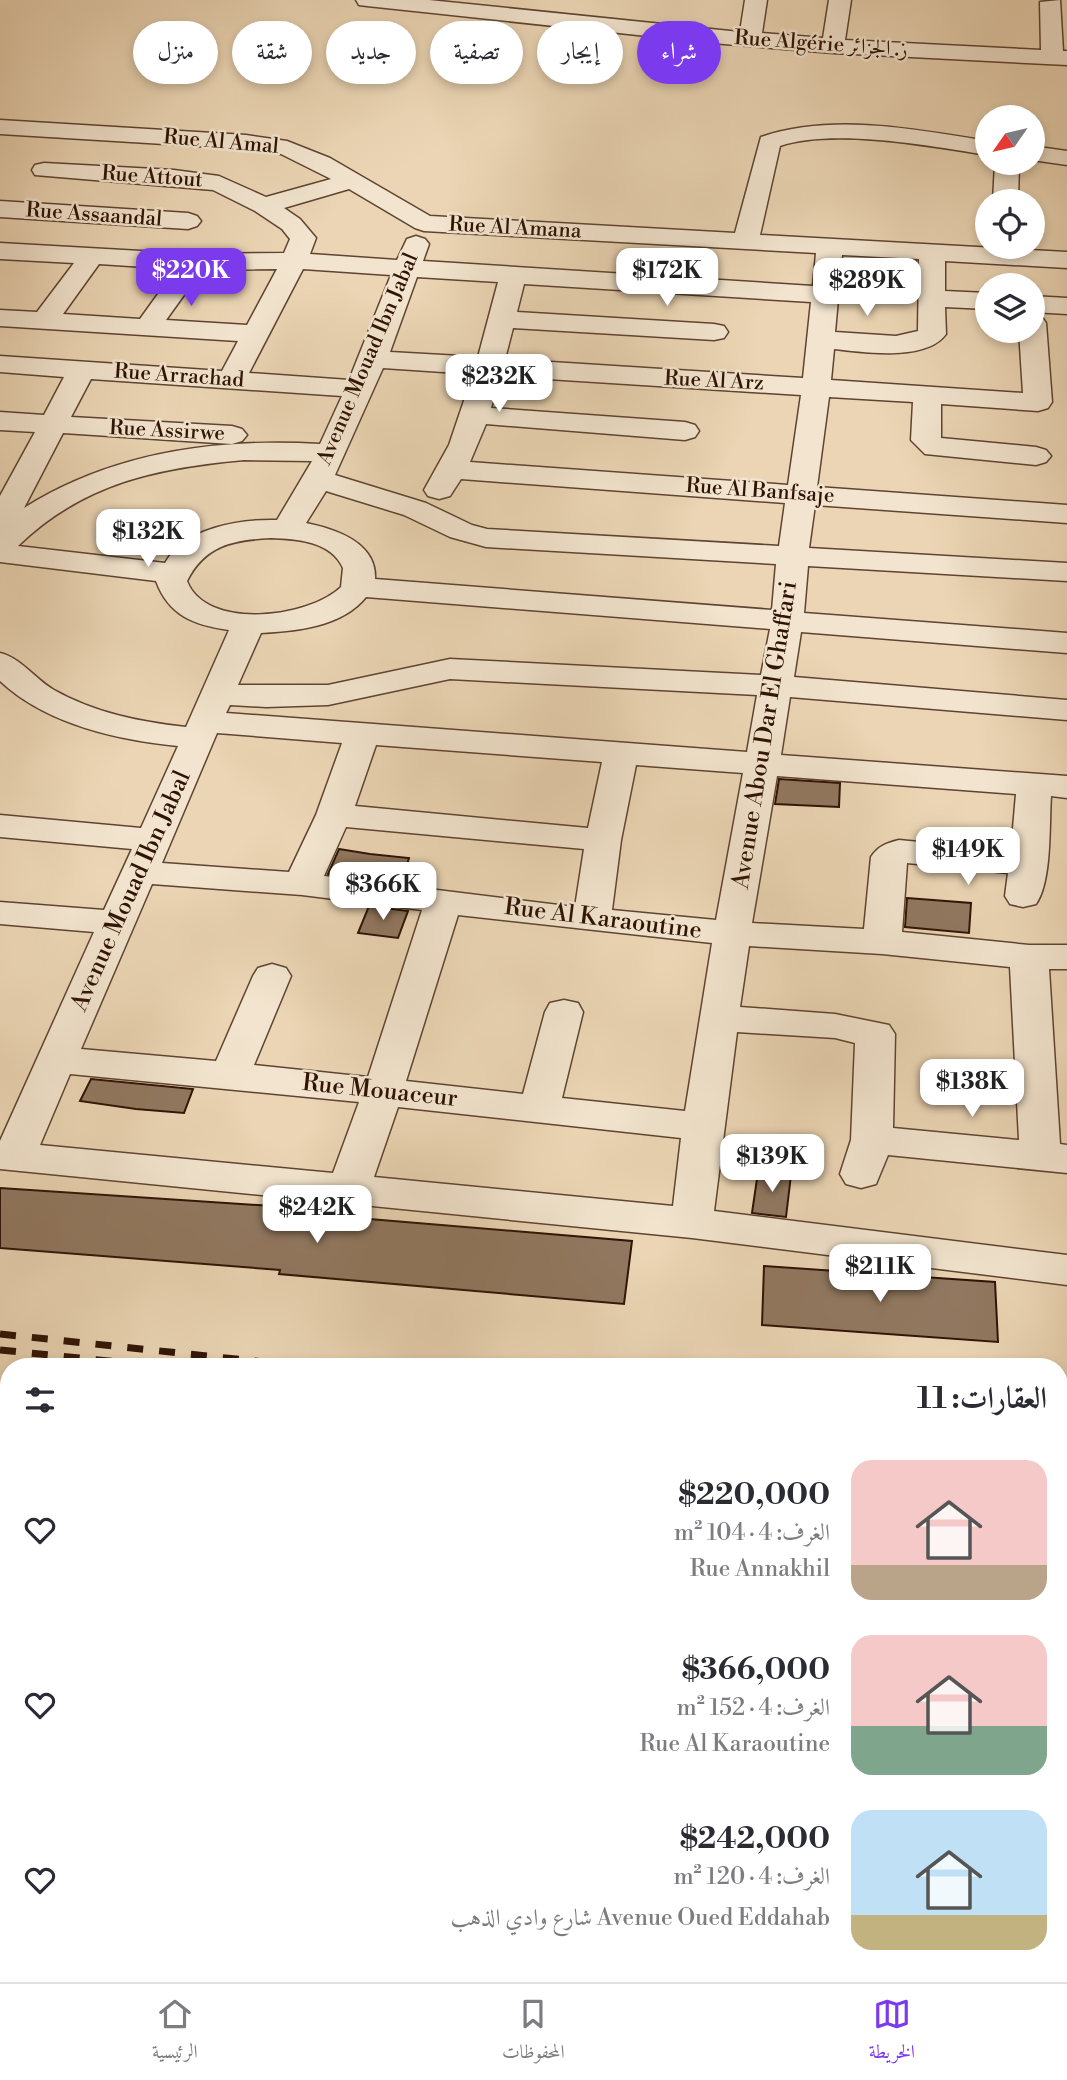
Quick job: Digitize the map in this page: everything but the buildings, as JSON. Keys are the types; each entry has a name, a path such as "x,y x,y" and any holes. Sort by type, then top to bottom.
{"street":[{"name":"Rue Algérie ز. الجزائر","path":"367,0 543,9 750,39 833,47 1059,58"},
{"path":"750,39 756,0"},
{"path":"833,47 840,0"},
{"path":"1049,2 1059,58"},
{"name":"Rue Al Amal","path":"0,127 278,146 306,155 424,223"},
{"path":"69,131 44,170 12,209 0,251 194,262 294,261 825,295"},
{"path":"746,241 769,142 778,137 798,133 858,135 975,147"},
{"path":"1045,155 1067,158"},
{"name":"Rue Attout","path":"44,170 204,180 234,189 291,224 303,238 294,261"},
{"path":"160,259 188,221 204,180"},
{"path":"264,206 351,181"},
{"name":"Rue Assaandal","path":"12,209 188,221"},
{"name":"Rue Al Amana","path":"424,223 932,252 975,251"},
{"name":"Avenue Mouad Ibn Jabal","path":"286,530 327,458 373,359 424,223"},
{"path":"618,281 629,234"},
{"name":"Avenue Abou Dar El Ghaffari","path":"692,1223 703,1127 732,933 787,622 831,246"},
{"path":"820,339 905,344 923,341 932,334 932,252"},
{"path":"45,320 92,256"},
{"name":"Rue Al Amana","path":"1045,257 1067,260"},
{"path":"232,379 294,261"},
{"path":"149,326 194,262"},
{"path":"415,509 439,492 453,470 474,415 513,275"},
{"path":"703,381 723,287"},
{"path":"932,298 975,300"},
{"path":"1045,305 1067,306"},
{"path":"0,318 257,334"},
{"path":"500,319 714,332"},
{"path":"52,368 80,322"},
{"path":"1033,343 1037,394"},
{"name":"Rue Al Arz","path":"373,359 927,394 1037,394 1067,404"},
{"name":"Rue Arrachad","path":"0,364 357,389"},
{"path":"0,524 82,370"},
{"path":"580,424 593,374"},
{"path":"927,394 926,440 935,448 1036,447 1037,512"},
{"path":"474,415 685,431"},
{"name":"Rue Assirwe","path":"0,421 54,424 327,458"},
{"path":"0,546 20,526 53,503 94,483 140,468 225,453 286,450 327,458 415,509 461,531 486,538 1067,572"},
{"name":"Rue Al Banfsaje","path":"453,470 1067,514"},
{"path":"286,530 321,536 347,550 359,568 360,576 356,587 343,602 315,616 279,624 247,625 212,618 190,607 175,590 174,574 187,555 207,542 241,532 286,530"},
{"path":"0,553 174,574"},
{"path":"356,587 1067,643"},
{"name":"Avenue Mouad Ibn Jabal","path":"7,1156 57,1059 247,625"},
{"path":"0,663 26,686 77,713 133,729 206,718 278,697 328,695 450,669 776,686 1067,710"},
{"path":"206,718 762,766 1050,786 1026,880 899,851 889,857 882,942"},
{"path":"302,884 334,815 363,733"},
{"path":"592,920 603,840 621,752"},
{"path":"334,815 603,840"},
{"name":"Rue Al Karaoutine","path":"0,826 302,884 592,920 1048,957"},
{"path":"349,1188 383,1092 444,900"},
{"path":"0,913 117,922"},
{"path":"719,1018 835,1026 875,1034 866,1157 1054,1158 1048,957"},
{"path":"230,1075 272,976"},
{"path":"539,1108 564,1012"},
{"name":"Rue Mouaceur","path":"57,1059 230,1075 703,1127"},
{"path":"7,1156 692,1223 1067,1270"}],"railway":[{"path":"0,1334 226,1358"},
{"path":"0,1350 80,1358"}]}
